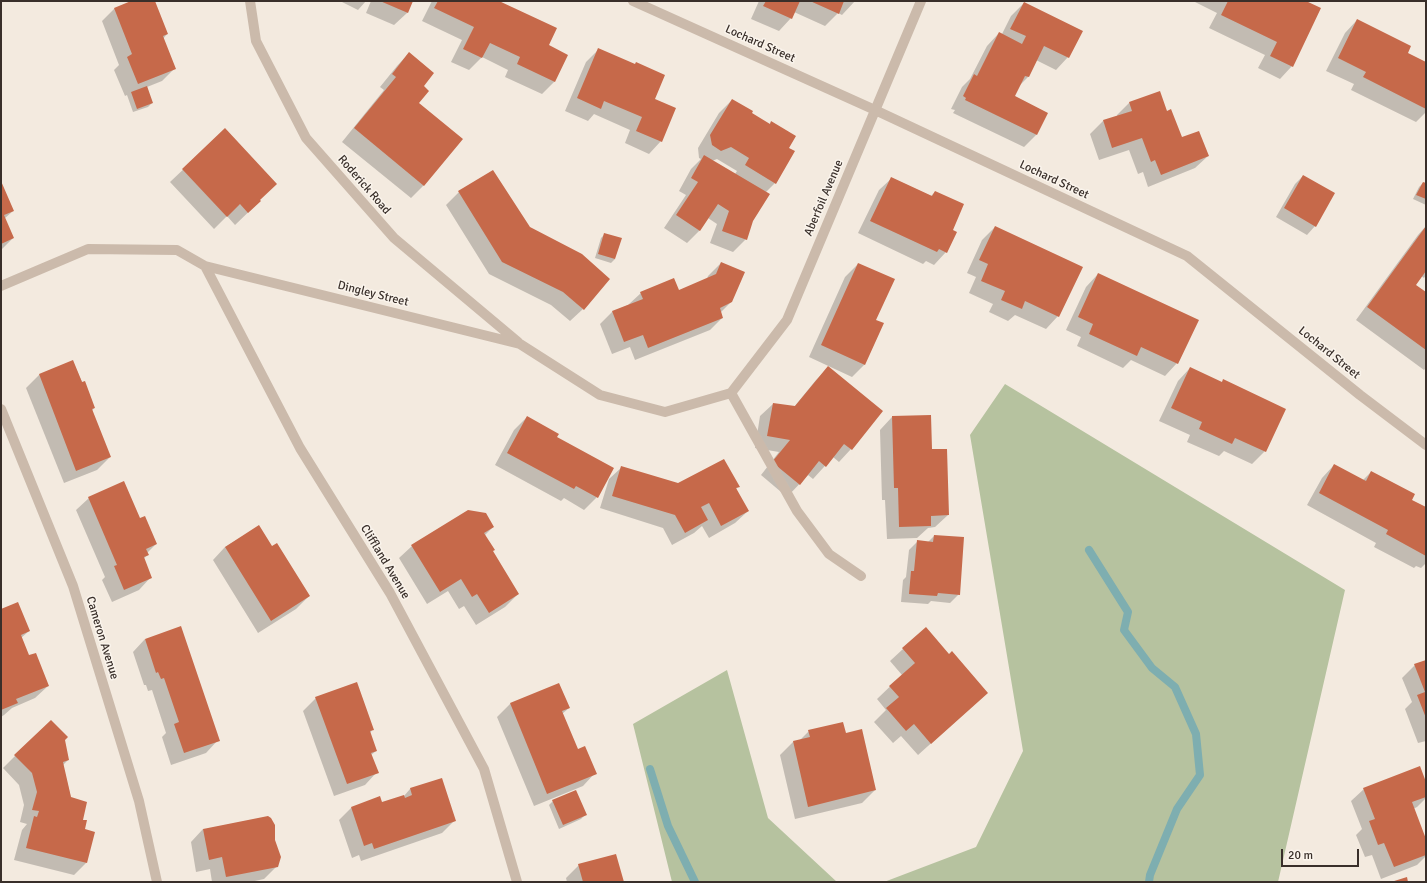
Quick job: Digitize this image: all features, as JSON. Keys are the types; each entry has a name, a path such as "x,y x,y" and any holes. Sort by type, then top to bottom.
{"street":[{"name":"Roderick Road","path":"250,1 256,41 306,138 394,238 520,344"},
{"name":"Lochard Street","path":"633,1 875,110 1187,256 1360,395 1426,445"},
{"name":"Aberfoil Avenue","path":"731,394 787,320 921,1"},
{"name":"Dingley Street","path":"1,286 88,249 177,250 206,266 520,344 600,395 665,412 731,394"},
{"name":"Cliffland Avenue","path":"206,266 300,448 390,594 484,769 517,882"},
{"path":"731,394 797,511 829,554 861,576"},
{"name":"Cameron Avenue","path":"1,409 73,586 140,801 157,882"}],"green space":[{"path":"1005,384 1345,590 1278,882 884,882 976,847 1023,751 970,435"},
{"path":"727,670 768,818 837,882 672,882 633,724"}],"building":[{"path":"131,1 155,1 168,34 163,36 176,69 138,84 127,57 132,54 114,8"},
{"path":"380,1 413,1 408,13"},
{"path":"438,1 499,1 557,28 549,45 568,55 555,82 517,64 520,57 490,43 482,58 463,49 474,27 434,8"},
{"path":"766,1 800,1 792,19 763,6"},
{"path":"810,1 844,1 839,14"},
{"path":"1228,1 1306,1 1321,8 1293,67 1270,56 1277,42 1221,15"},
{"path":"1024,2 1083,31 1069,58 1044,46 1029,77 1025,76 1015,96 1048,113 1037,135 965,100 966,98 963,96 974,74 977,76 999,32 1022,44 1026,36 1010,29"},
{"path":"1357,19 1411,46 1408,53 1426,62 1426,109 1363,77 1366,72 1338,58"},
{"path":"598,48 635,64 636,62 665,75 655,99 676,108 662,142 636,131 642,117 604,101 601,109 577,98"},
{"path":"409,52 434,73 424,86 429,91 419,103 463,139 424,186 354,128 396,77 392,74"},
{"path":"147,86 153,103 137,109 131,92"},
{"path":"1160,91 1167,111 1171,109 1182,137 1199,131 1209,156 1161,175 1155,160 1151,162 1142,138 1112,148 1103,120 1132,111 1129,102"},
{"path":"732,99 753,111 752,113 770,124 771,121 796,136 789,148 795,151 776,184 745,165 749,158 731,147 721,151 712,145 710,135"},
{"path":"225,128 277,184 248,213 240,204 227,217 182,169"},
{"path":"704,155 770,194 753,221 747,240 722,231 729,211 718,204 700,231 676,215 698,182 691,178"},
{"path":"493,170 530,227 582,254 610,279 584,310 563,292 502,262 458,191"},
{"path":"1303,175 1335,193 1316,227 1284,208"},
{"path":"891,177 932,196 935,191 964,204 953,230 957,232 947,253 939,249 937,252 870,221"},
{"path":"1,181 14,211 4,215 14,238 1,244"},
{"path":"1423,182 1426,183 1426,199 1416,195"},
{"path":"995,226 1083,267 1059,317 1025,301 1022,309 1001,300 1005,291 981,281 988,264 979,260"},
{"path":"1426,226 1426,271 1416,285 1426,292 1426,350 1367,307"},
{"path":"604,233 622,238 615,259 598,254"},
{"path":"721,262 745,272 732,302 720,308 723,318 648,348 643,335 624,342 612,311 643,299 640,292 674,278 679,290 716,274"},
{"path":"858,263 895,279 876,320 884,323 865,365 821,345"},
{"path":"1098,273 1199,320 1178,364 1141,347 1137,356 1089,334 1093,324 1078,317"},
{"path":"73,360 82,382 85,381 95,408 92,409 111,457 76,471 39,374"},
{"path":"828,366 883,411 852,450 844,444 826,467 819,461 800,485 772,462 790,440 767,436 773,403 795,406"},
{"path":"1190,367 1222,382 1223,379 1286,409 1266,452 1235,438 1232,444 1199,429 1202,422 1171,408"},
{"path":"931,415 932,449 947,449 949,515 931,516 931,526 899,527 898,488 894,488 892,416"},
{"path":"527,416 559,434 557,437 614,468 598,498 576,486 574,489 507,453"},
{"path":"724,459 740,487 736,488 749,511 721,526 709,503 701,507 708,520 685,533 675,515 612,496 621,466 678,483"},
{"path":"1334,464 1366,481 1371,471 1415,494 1412,500 1426,507 1426,556 1386,534 1388,530 1319,493"},
{"path":"124,481 140,518 145,516 157,544 146,549 149,555 144,557 152,578 124,590 114,566 117,565 88,497"},
{"path":"468,510 486,513 494,527 484,533 519,594 489,613 477,594 472,597 461,579 440,592 411,545"},
{"path":"259,525 272,546 277,543 310,596 271,621 225,547"},
{"path":"934,535 964,537 960,595 938,593 937,596 909,594 911,571 914,571 917,540 933,542"},
{"path":"18,602 30,631 21,635 29,655 36,653 49,686 16,699 18,703 1,710 1,609"},
{"path":"181,626 220,741 184,753 174,724 179,722 164,678 161,679 158,672 156,673 145,639"},
{"path":"926,627 949,654 952,651 988,693 931,744 914,724 906,731 886,708 899,697 889,686 915,663 902,648"},
{"path":"1426,660 1426,718 1417,695 1425,692 1414,664"},
{"path":"357,682 374,730 370,731 377,751 371,753 379,773 347,784 315,697"},
{"path":"559,683 570,708 562,711 578,749 585,746 597,774 547,794 510,703"},
{"path":"51,720 68,737 65,740 69,760 63,762 71,797 87,802 83,820 87,820 85,829 95,832 87,863 26,848 34,816 37,817 39,811 32,810 37,792 32,773 14,755"},
{"path":"843,722 846,733 862,729 876,790 808,807 793,741 810,737 808,730"},
{"path":"1420,766 1426,782 1426,797 1412,802 1426,839 1426,855 1394,867 1384,843 1378,845 1369,821 1375,819 1363,788"},
{"path":"442,778 456,821 374,849 372,843 364,846 351,807 380,796 382,802 404,795 405,798 412,795 410,788"},
{"path":"576,790 587,815 563,825 552,800"},
{"path":"268,816 275,825 275,840 281,857 278,867 226,877 222,857 209,860 203,829"},
{"path":"616,854 624,882 583,882 578,864"},
{"path":"1407,877 1408,882 1391,882"}],"waterway":[{"path":"1089,550 1128,612 1124,630 1152,668 1175,687 1196,734 1200,775 1177,809 1150,875 1149,882"},
{"path":"650,769 668,826 695,882"}]}
